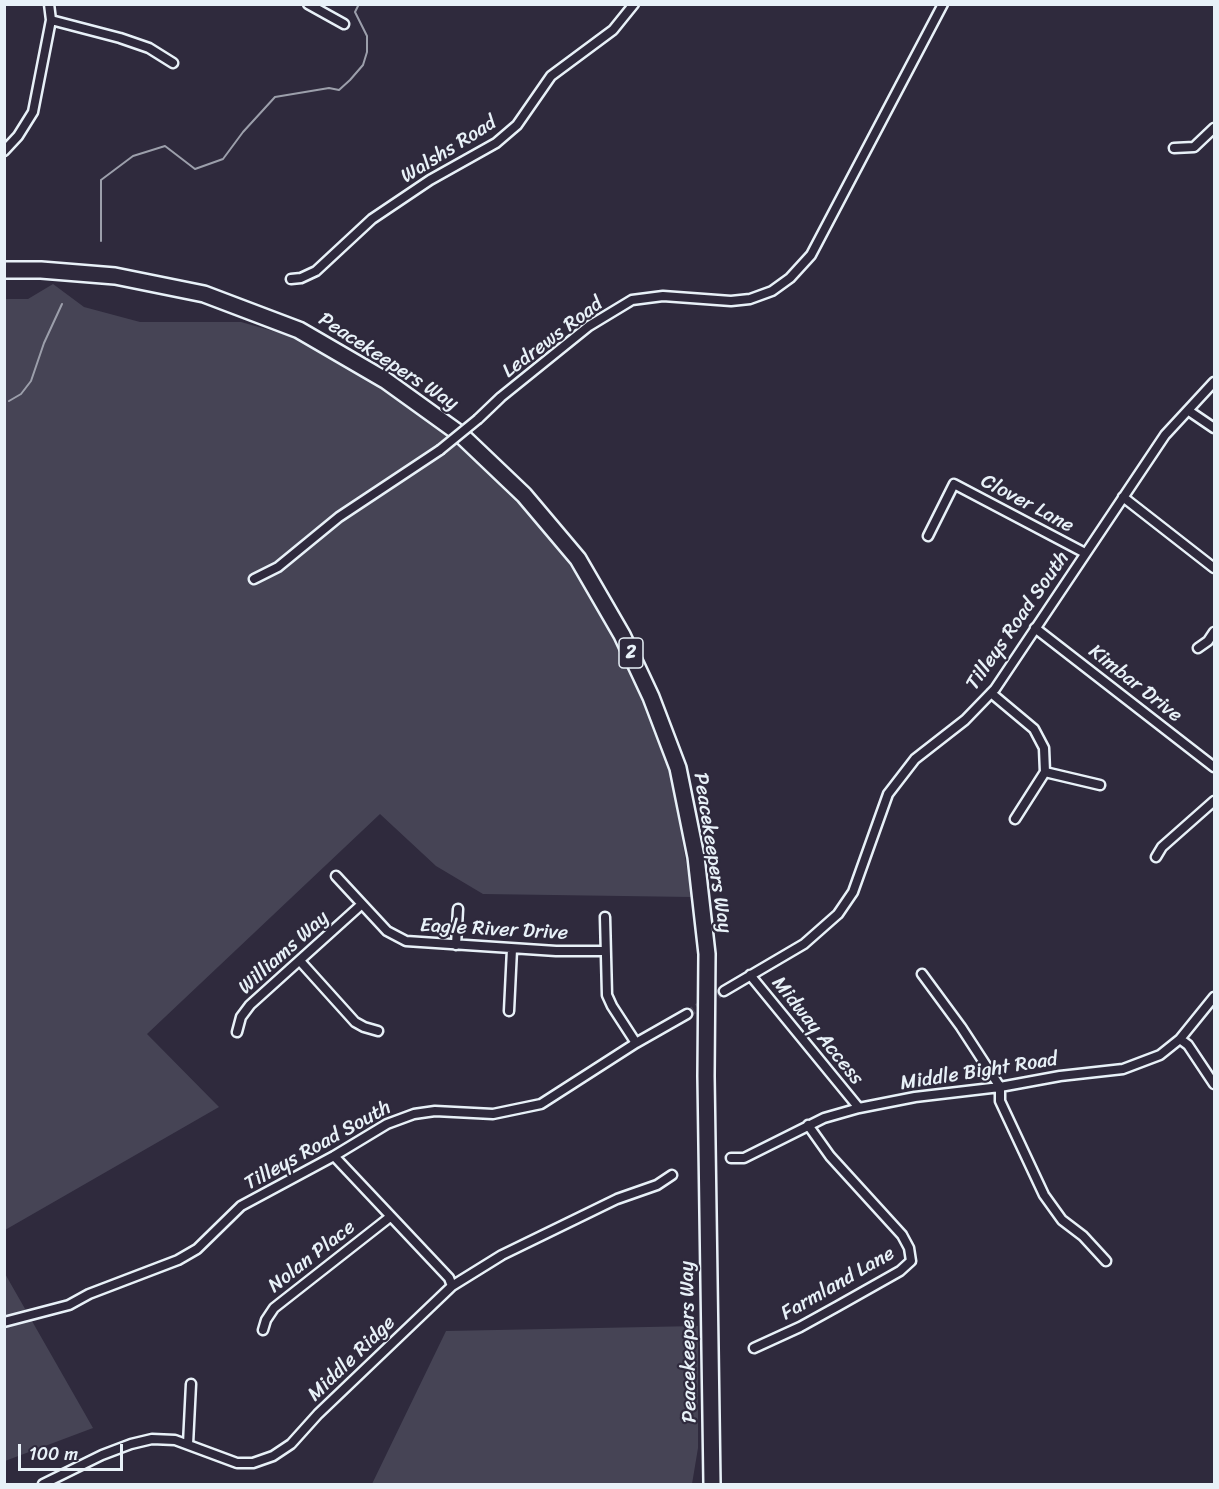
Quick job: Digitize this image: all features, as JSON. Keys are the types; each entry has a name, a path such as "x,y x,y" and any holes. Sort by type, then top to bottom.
{"highway":[{"name":"Peacekeepers Way","path":"4,270 41,270 115,276 204,294 299,330 385,380 460,434 524,495 578,560 622,635 651,697 678,768 696,857 707,954 706,1076 712,1485"},
{"path":"702,1485 711,1417"}],"street":[{"path":"4,151 18,136 33,112 51,20 49,4"},
{"path":"308,4 344,24"},
{"name":"Walshs Road","path":"291,279 301,278 316,271 372,219 430,180 496,143 517,125 551,76 613,30 634,4"},
{"name":"Ledrews Road","path":"254,579 278,567 339,517 440,450 478,419 501,396 589,326 632,300 663,296 731,301 750,299 772,291 790,278 811,255 943,4"},
{"path":"51,20 149,48 173,63"},
{"path":"1174,148 1194,147 1215,128"},
{"name":"Tilleys Road South","path":"724,991 804,944 838,914 853,892 888,794 915,759 965,720 991,693 1165,435 1215,382"},
{"path":"1189,411 1215,428"},
{"name":"Clover Lane","path":"928,536 954,484 1085,553"},
{"path":"1122,497 1215,568"},
{"name":"Kimbar Drive","path":"1035,628 1215,766"},
{"path":"1198,648 1215,632"},
{"path":"991,693 1034,729 1044,748 1045,772 1015,819"},
{"path":"1045,772 1100,785"},
{"path":"1156,857 1162,847 1215,801"},
{"name":"Eagle River Drive","path":"336,876 387,930 398,938 415,943 512,949 605,951"},
{"name":"Williams Way","path":"237,1032 246,1009 362,904"},
{"path":"456,945 458,909"},
{"path":"605,917 606,984 609,1000 636,1043"},
{"path":"509,1011 512,949"},
{"path":"300,961 355,1022 378,1031"},
{"path":"922,974 961,1027 1000,1087 1000,1101 1044,1196 1062,1220 1083,1236 1106,1262"},
{"name":"Midway Access","path":"750,975 859,1108"},
{"name":"Middle Bight Road","path":"731,1158 744,1158 824,1118 859,1108 915,1097 1123,1069 1160,1055 1180,1039 1215,997"},
{"name":"Tilleys Road South","path":"4,1322 69,1305 89,1294 178,1260 197,1249 242,1206 387,1124 414,1114 435,1111 493,1114 541,1104 636,1043 687,1014"},
{"path":"1180,1039 1188,1046 1215,1084"},
{"name":"Farmland Lane","path":"754,1348 838,1306 900,1271 911,1261 909,1248 902,1235 830,1156 808,1125"},
{"path":"334,1156 449,1278 452,1286"},
{"name":"Middle Ridge","path":"43,1485 91,1460 138,1442 164,1438 188,1444 237,1463 253,1463 273,1456 291,1444 318,1414 452,1286 502,1254 617,1199 657,1185 672,1175"},
{"name":"Nolan Place","path":"263,1330 274,1308 390,1217"},
{"path":"188,1444 190,1384"}],"shaded area":[{"path":"53,284 84,307 140,322 241,322 301,339 405,402 461,442 527,510 589,590 635,676 670,771 692,897 483,894 436,866 380,814 147,1034 219,1107 5,1230 5,299 28,299"},
{"path":"4,1272 93,1428 5,1461 4,1461"},
{"path":"698,1326 698,1448 692,1484 372,1484 446,1331"}],"waterway":[{"path":"101,241 101,180 133,156 165,146 195,169 223,159 243,132 275,97 329,88 339,90 350,80 363,65 367,52 367,36 355,12 359,4"},
{"path":"9,401 21,394 31,381 44,343 62,304"}],"tunnel":[{"path":"687,1014 724,991"}]}
